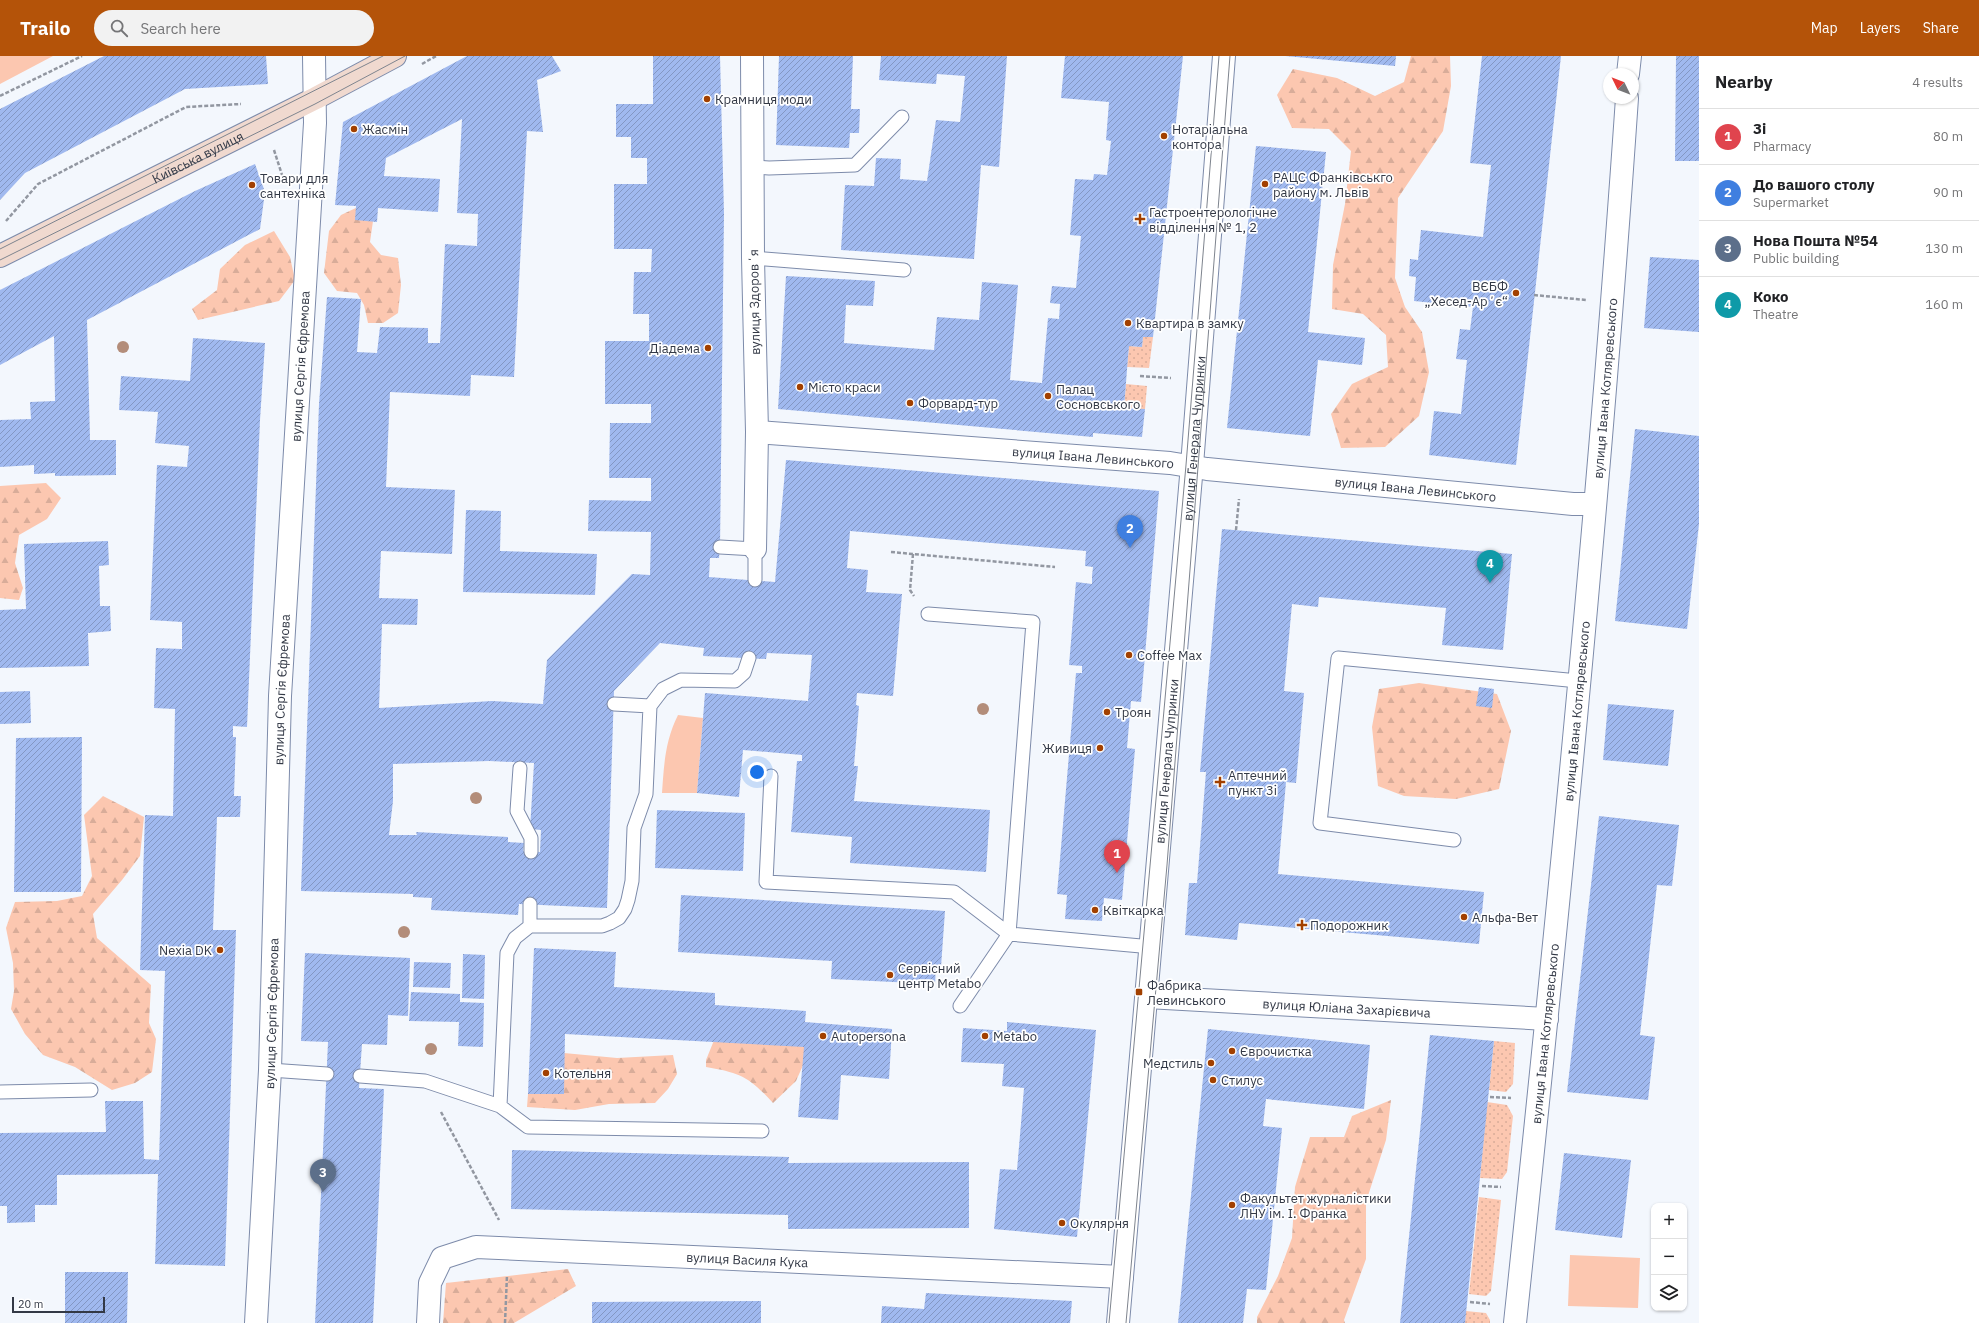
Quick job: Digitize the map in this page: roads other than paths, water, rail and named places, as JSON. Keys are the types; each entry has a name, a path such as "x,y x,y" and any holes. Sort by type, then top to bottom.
{"main road":[{"name":"Київська вулиця","path":"0,256 316,98 395,56"}],"street":[{"name":"вулиця Сергія Єфремова","path":"256,1323 270,1070 280,696 316,98 314,56"},
{"name":"вулиця Здоровʼя","path":"752,56 752,258 758,432 756,549"},
{"name":"вулиця Генерала Чупринки","path":"1118,1323 1152,947 1224,56"},
{"path":"1629,68 1630,56"},
{"name":"вулиця Івана Котляревського","path":"1516,1323 1547,1019 1595,504 1600,471 1627,104"},
{"name":"вулиця Івана Левинського","path":"758,432 1192,465 1207,469 1573,504 1595,504"},
{"name":"вулиця Юліана Захарієвича","path":"1147,997 1547,1019"},
{"name":"вулиця Василя Кука","path":"428,1323 430,1283 442,1258 476,1247 1122,1277"}],"lane":[{"path":"752,167 769,168 854,165 902,117"},
{"path":"752,258 904,270"},
{"path":"720,547 756,549 755,580"},
{"path":"928,614 1033,622 1009,934 960,1006"},
{"path":"500,1106 507,953 515,938 530,926 602,926 619,918 625,909 632,881 634,828 646,794 650,706 663,689 681,680 735,680 744,673 749,658"},
{"path":"1454,840 1320,823 1338,658 1578,682"},
{"path":"614,704 650,706"},
{"path":"520,768 517,811 531,838 531,852"},
{"path":"771,776 766,882 954,892 1009,934 1152,947"},
{"path":"530,904 530,926"},
{"path":"270,1070 327,1074"},
{"path":"360,1076 425,1081 500,1106 528,1127 762,1131"},
{"path":"0,1092 91,1090"}],"tram line":[{"path":"0,249 383,56"},
{"path":"0,260 315,104 405,56"},
{"path":"1109,1323 1186,465 1219,56"},
{"path":"1126,1323 1167,865 1230,56"}],"place":[{"name":"Крамниця моди","path":"707,99"},
{"name":"Жасмін","path":"354,129"},
{"name":"Нотаріальна контора","path":"1164,136"},
{"name":"РАЦС Франківськго району м. Львів","path":"1265,184"},
{"name":"Товари для сантехніка","path":"252,185"},
{"name":"Гастроентерологічне відділення № 1, 2","path":"1140,219"},
{"name":"ВЄБФ „Хесед-Арʼє“","path":"1516,293"},
{"name":"Квартира в замку","path":"1128,323"},
{"name":"Діадема","path":"708,348"},
{"name":"Місто краси","path":"800,387"},
{"name":"Палац Сосновського","path":"1048,396"},
{"name":"Форвард-тур","path":"910,403"},
{"name":"До вашого столу","path":"1130,548"},
{"name":"Коко","path":"1490,583"},
{"name":"Coffee Max","path":"1129,655"},
{"name":"Троян","path":"1107,712"},
{"name":"Живиця","path":"1100,748"},
{"name":"Аптечний пункт 3і","path":"1220,782"},
{"name":"3і","path":"1117,873"},
{"name":"Квіткарка","path":"1095,910"},
{"name":"Альфа-Вет","path":"1464,917"},
{"name":"Подорожник","path":"1302,925"},
{"name":"Nexia DK","path":"220,950"},
{"name":"Сервісний центр Metabo","path":"890,975"},
{"name":"Фабрика Левинського","path":"1139,992"},
{"name":"Autopersona","path":"823,1036"},
{"name":"Metabo","path":"985,1036"},
{"name":"Єврочистка","path":"1232,1051"},
{"name":"Медстиль","path":"1211,1063"},
{"name":"Котельня","path":"546,1073"},
{"name":"Стилус","path":"1213,1080"},
{"name":"Нова Пошта №54","path":"323,1192"},
{"name":"Факультет журналістики ЛНУ ім. І. Франка","path":"1232,1205"},
{"name":"Окулярня","path":"1062,1223"}]}
